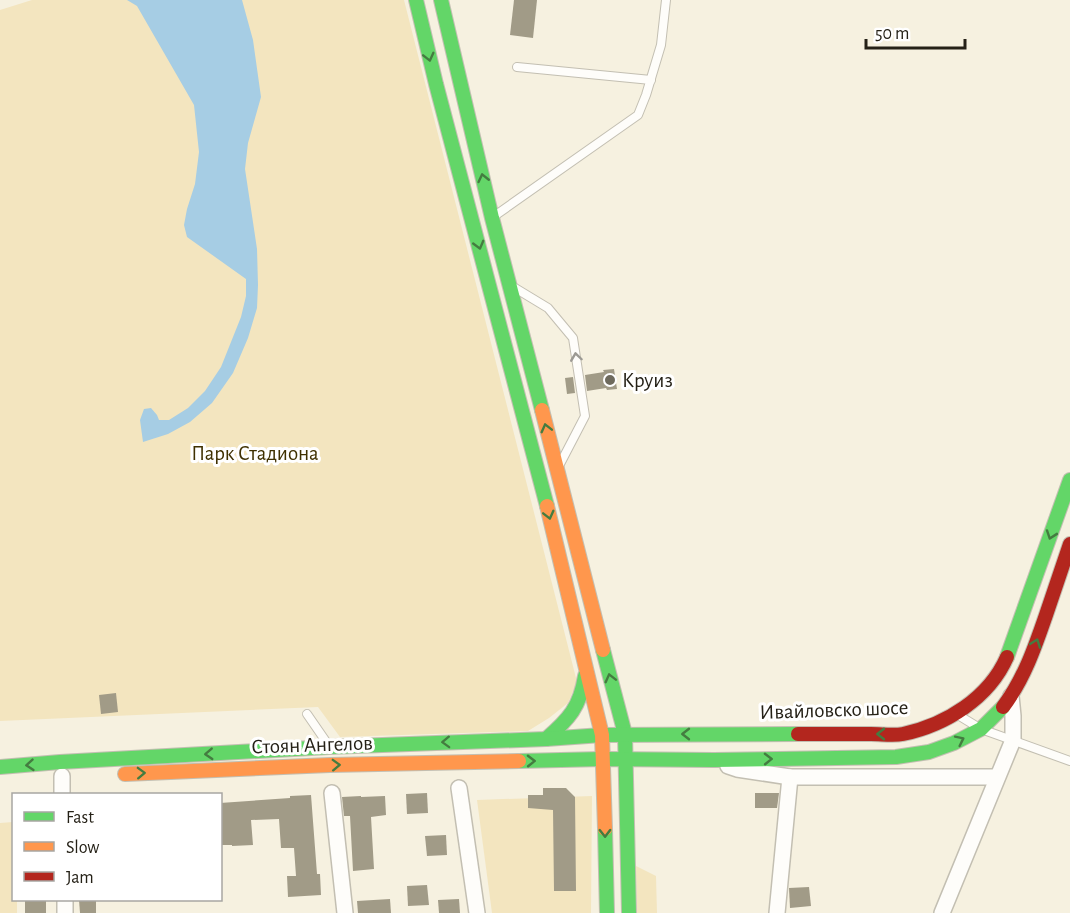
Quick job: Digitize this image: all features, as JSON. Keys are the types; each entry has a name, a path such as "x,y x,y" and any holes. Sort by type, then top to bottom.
{"main road":[{"path":"416,0 436,84 536,461 602,735 607,913"},
{"path":"441,0 492,218 625,734 629,913"},
{"name":"Ивайловско шосе","path":"625,734 902,734 957,714 991,684 1006,660 1070,480"},
{"path":"625,759 896,757 929,752 954,743 981,729 1011,696 1034,650 1070,544"},
{"path":"546,739 578,707 584,688 586,666"},
{"name":"Стоян Ангелов","path":"0,767 329,747 625,734"},
{"name":"Стоян Ангелов","path":"109,774 330,765 625,759"}],"street":[{"path":"942,913 1013,740 1011,696"},
{"path":"714,760 737,769 790,777 997,777"},
{"path":"62,793 63,777"},
{"path":"777,913 790,777"},
{"path":"459,788 477,913"},
{"path":"332,794 345,913"}],"lane":[{"path":"492,218 638,115 661,45 666,0"},
{"path":"518,67 651,80"},
{"path":"509,284 548,308 573,338 585,416 557,471"},
{"path":"307,714 329,747"},
{"path":"957,714 981,729 1070,760"}],"green space":[{"name":"Парк Стадиона","path":"32,0 404,0 577,682 568,703 549,718 528,731 340,737 318,707 0,721 0,10"},
{"path":"592,796 591,913 492,913 477,800"},
{"path":"12,822 12,901 17,901 17,913 0,913 0,823"},
{"path":"636,866 656,876 657,913 637,913"}],"water":[{"path":"127,0 242,0 253,40 261,97 248,143 245,169 257,249 258,285 257,308 248,338 233,373 212,403 190,422 168,434 143,442 140,420 144,409 151,408 159,420 169,420 188,408 205,391 221,367 241,317 246,296 246,279 187,237 184,225 195,184 199,152 194,105 137,6"}],"building":[{"path":"514,0 537,0 533,38 510,35"},
{"path":"614,369 617,389 587,391 585,375"},
{"path":"573,377 575,393 567,394 565,378"},
{"path":"116,693 118,712 101,714 99,695"},
{"path":"543,788 566,788 575,797 576,891 554,891 553,810 528,808 528,795 543,795"},
{"path":"427,793 428,813 407,814 406,794"},
{"path":"755,793 779,793 777,808 755,808"},
{"path":"311,795 317,874 320,874 321,895 288,897 287,876 296,876 294,848 281,848 279,819 251,820 253,845 222,845 222,803 290,798 290,796"},
{"path":"385,796 386,815 371,817 374,869 353,871 350,816 344,816 342,797"},
{"path":"446,835 447,855 427,856 425,836"},
{"path":"427,885 429,905 408,906 407,886"},
{"path":"809,887 811,906 790,908 789,888"},
{"path":"390,899 391,913 358,913 357,901"},
{"path":"459,899 460,913 439,913 438,900"},
{"path":"25,901 46,901 46,913 25,913"},
{"path":"79,901 96,901 96,913 80,913"}],"traffic: fast":[{"path":"416,0 547,506"},
{"path":"441,0 492,218 542,410"},
{"path":"1007,657 1070,480"},
{"path":"603,650 625,734 629,913"},
{"path":"546,739 561,725 577,704 585,676"},
{"path":"519,761 896,757 929,752 954,743 981,729 1003,707"},
{"path":"0,767 329,747 602,735 798,734"},
{"path":"605,829 607,913"}],"traffic: slow":[{"path":"542,410 603,650"},
{"path":"547,506 602,735 605,829"},
{"path":"125,774 330,765 519,761"}],"traffic: jam":[{"path":"1003,707 1023,674 1033,651 1070,544"},
{"path":"798,734 895,735 919,730 950,716 978,697 999,672 1007,657"}],"place":[{"name":"Круиз","path":"610,380"}]}
